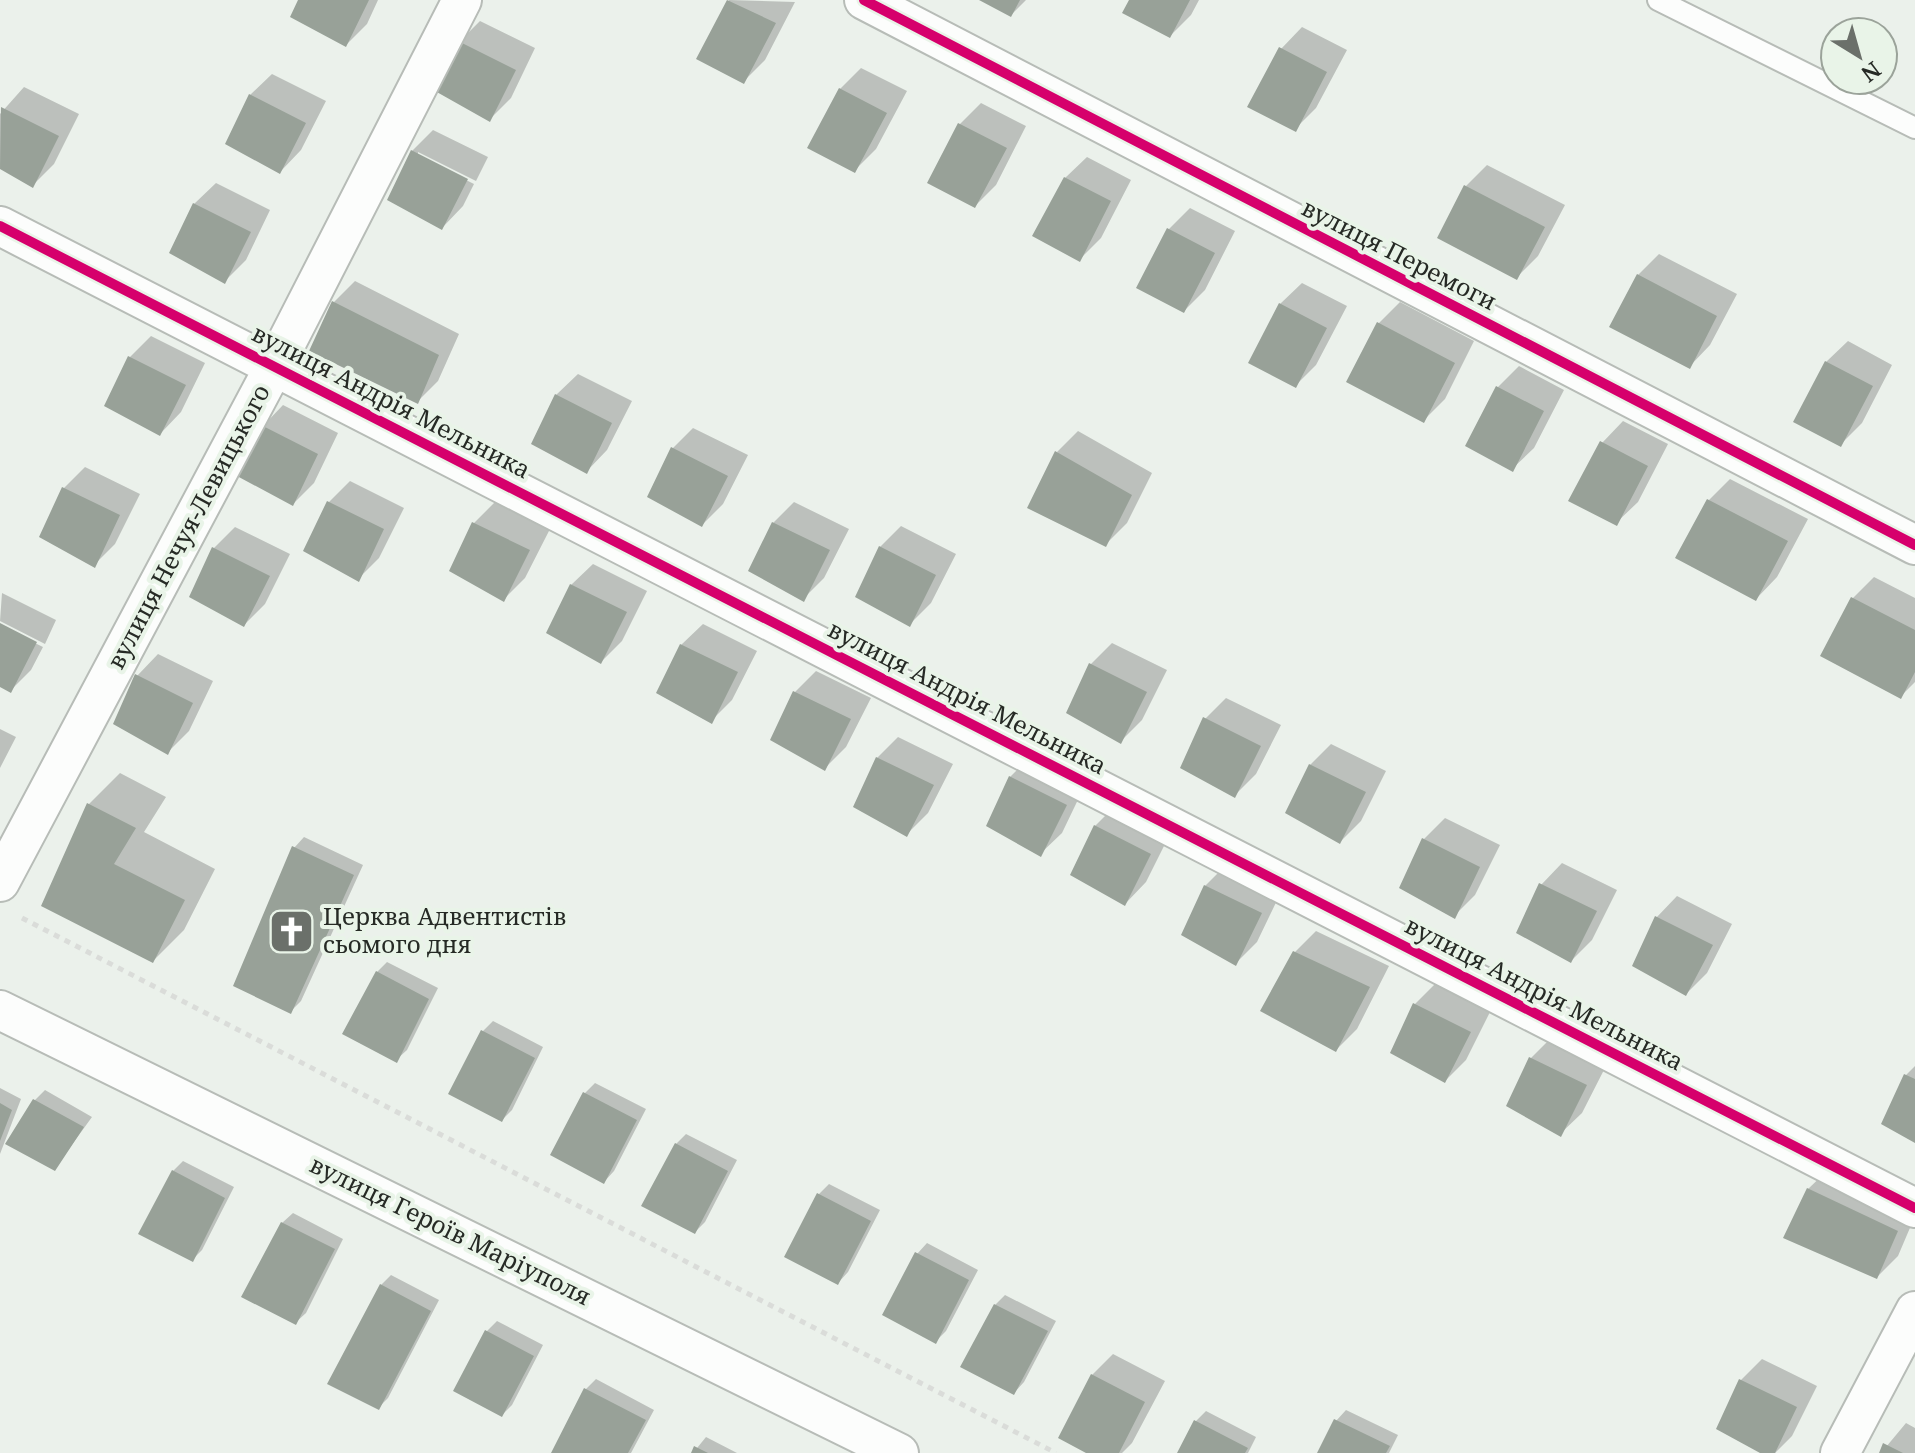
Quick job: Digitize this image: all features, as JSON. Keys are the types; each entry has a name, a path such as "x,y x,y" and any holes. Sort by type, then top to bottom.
{"street":[{"name":"вулиця Нечуя-Левицького","path":"7,898 462,0"},
{"name":"вулиця Перемоги","path":"864,0 1915,545"},
{"name":"вулиця Андрія Мельника","path":"0,226 1915,1208"},
{"name":"вулиця Героїв Маріуполя","path":"0,1010 899,1453"},
{"path":"1840,1453 1915,1311"}],"lane":[{"path":"1658,0 1915,128"}],"path":[{"path":"7,898 1056,1453"}],"building":[{"path":"298,0 369,0 346,47 290,17"},
{"path":"727,0 776,23 744,84 696,59"},
{"path":"979,0 1020,0 1011,17"},
{"path":"1129,0 1190,0 1170,38 1122,13"},
{"path":"458,41 516,70 490,122 435,91"},
{"path":"1279,47 1327,72 1296,132 1247,107"},
{"path":"839,88 887,113 855,173 807,148"},
{"path":"249,94 306,123 280,174 225,144"},
{"path":"1,107 59,136 33,188 0,169"},
{"path":"958,123 1007,148 975,208 927,183"},
{"path":"411,150 468,179 442,230 387,200"},
{"path":"1064,177 1111,201 1080,262 1032,236"},
{"path":"1464,185 1545,227 1517,280 1437,238"},
{"path":"193,203 251,232 225,284 169,253"},
{"path":"1167,228 1215,253 1184,313 1136,288"},
{"path":"1637,274 1717,316 1690,369 1609,327"},
{"path":"332,301 439,355 418,404 309,351"},
{"path":"1279,303 1327,328 1296,388 1248,363"},
{"path":"1377,322 1455,363 1424,423 1346,382"},
{"path":"128,356 186,385 160,436 104,406"},
{"path":"1825,361 1873,386 1841,447 1793,422"},
{"path":"1496,386 1544,411 1513,472 1465,446"},
{"path":"555,394 612,423 587,474 531,444"},
{"path":"261,425 318,454 293,506 237,476"},
{"path":"1600,441 1648,466 1617,526 1568,501"},
{"path":"671,447 728,476 702,527 647,497"},
{"path":"1055,451 1132,495 1106,547 1027,508"},
{"path":"62,487 120,515 95,568 39,537"},
{"path":"1707,499 1788,541 1756,601 1675,558"},
{"path":"327,501 384,529 359,582 303,551"},
{"path":"472,522 530,550 504,602 449,571"},
{"path":"772,522 830,550 804,602 748,571"},
{"path":"879,546 936,575 910,627 855,597"},
{"path":"212,547 270,576 244,627 189,597"},
{"path":"570,584 627,612 601,664 546,633"},
{"path":"1851,597 1915,630 1915,672 1901,699 1820,656"},
{"path":"0,623 37,642 11,693 0,687"},
{"path":"680,644 738,672 712,724 656,693"},
{"path":"1089,663 1147,692 1121,744 1066,713"},
{"path":"135,674 193,703 168,755 113,724"},
{"path":"793,691 851,719 825,771 770,740"},
{"path":"1203,717 1261,746 1235,798 1180,768"},
{"path":"876,757 934,785 907,837 853,807"},
{"path":"1309,764 1366,792 1340,844 1285,813"},
{"path":"1009,776 1067,805 1041,857 986,826"},
{"path":"87,803 136,828 114,864 185,900 153,963 41,906"},
{"path":"1094,825 1151,854 1125,906 1070,875"},
{"path":"1422,838 1480,867 1455,919 1399,888"},
{"name":"Церква Адвентистів сьомого дня","path":"292,846 354,875 291,1014 233,986"},
{"path":"1539,883 1597,911 1571,963 1516,933"},
{"path":"1204,885 1262,913 1236,966 1181,935"},
{"path":"1655,916 1713,945 1686,996 1632,966"},
{"path":"1293,951 1370,987 1336,1052 1260,1011"},
{"path":"376,971 429,999 397,1063 342,1034"},
{"path":"1413,1003 1471,1032 1445,1083 1390,1053"},
{"path":"481,1030 535,1058 502,1122 448,1094"},
{"path":"1529,1057 1587,1085 1561,1137 1506,1106"},
{"path":"1904,1074 1915,1079 1915,1143 1881,1124"},
{"path":"583,1092 637,1120 604,1184 550,1155"},
{"path":"33,1099 84,1127 55,1171 5,1144"},
{"path":"0,1103 12,1110 0,1141"},
{"path":"675,1143 728,1171 695,1234 641,1206"},
{"path":"172,1170 225,1198 193,1262 138,1234"},
{"path":"1807,1188 1898,1231 1877,1279 1783,1238"},
{"path":"817,1193 871,1221 838,1285 784,1257"},
{"path":"281,1222 335,1249 296,1325 241,1297"},
{"path":"915,1252 969,1280 936,1344 882,1315"},
{"path":"380,1284 431,1311 379,1410 327,1384"},
{"path":"994,1304 1048,1331 1014,1395 960,1367"},
{"path":"485,1330 534,1356 502,1417 453,1391"},
{"path":"1091,1374 1145,1402 1119,1453 1086,1453 1058,1438"},
{"path":"1739,1379 1797,1407 1775,1453 1760,1453 1716,1429"},
{"path":"584,1388 646,1420 628,1453 551,1453"},
{"path":"1334,1419 1390,1446 1386,1453 1317,1453"},
{"path":"1194,1420 1248,1448 1245,1453 1177,1453"},
{"path":"1883,1443 1903,1453 1879,1453"},
{"path":"694,1446 708,1453 691,1453"}],"cycle path":[{"path":"864,0 1915,545"},
{"path":"0,226 1915,1208"}],"place":[{"name":"Церква Адвентистів сьомого дня","path":"292,931"}]}
